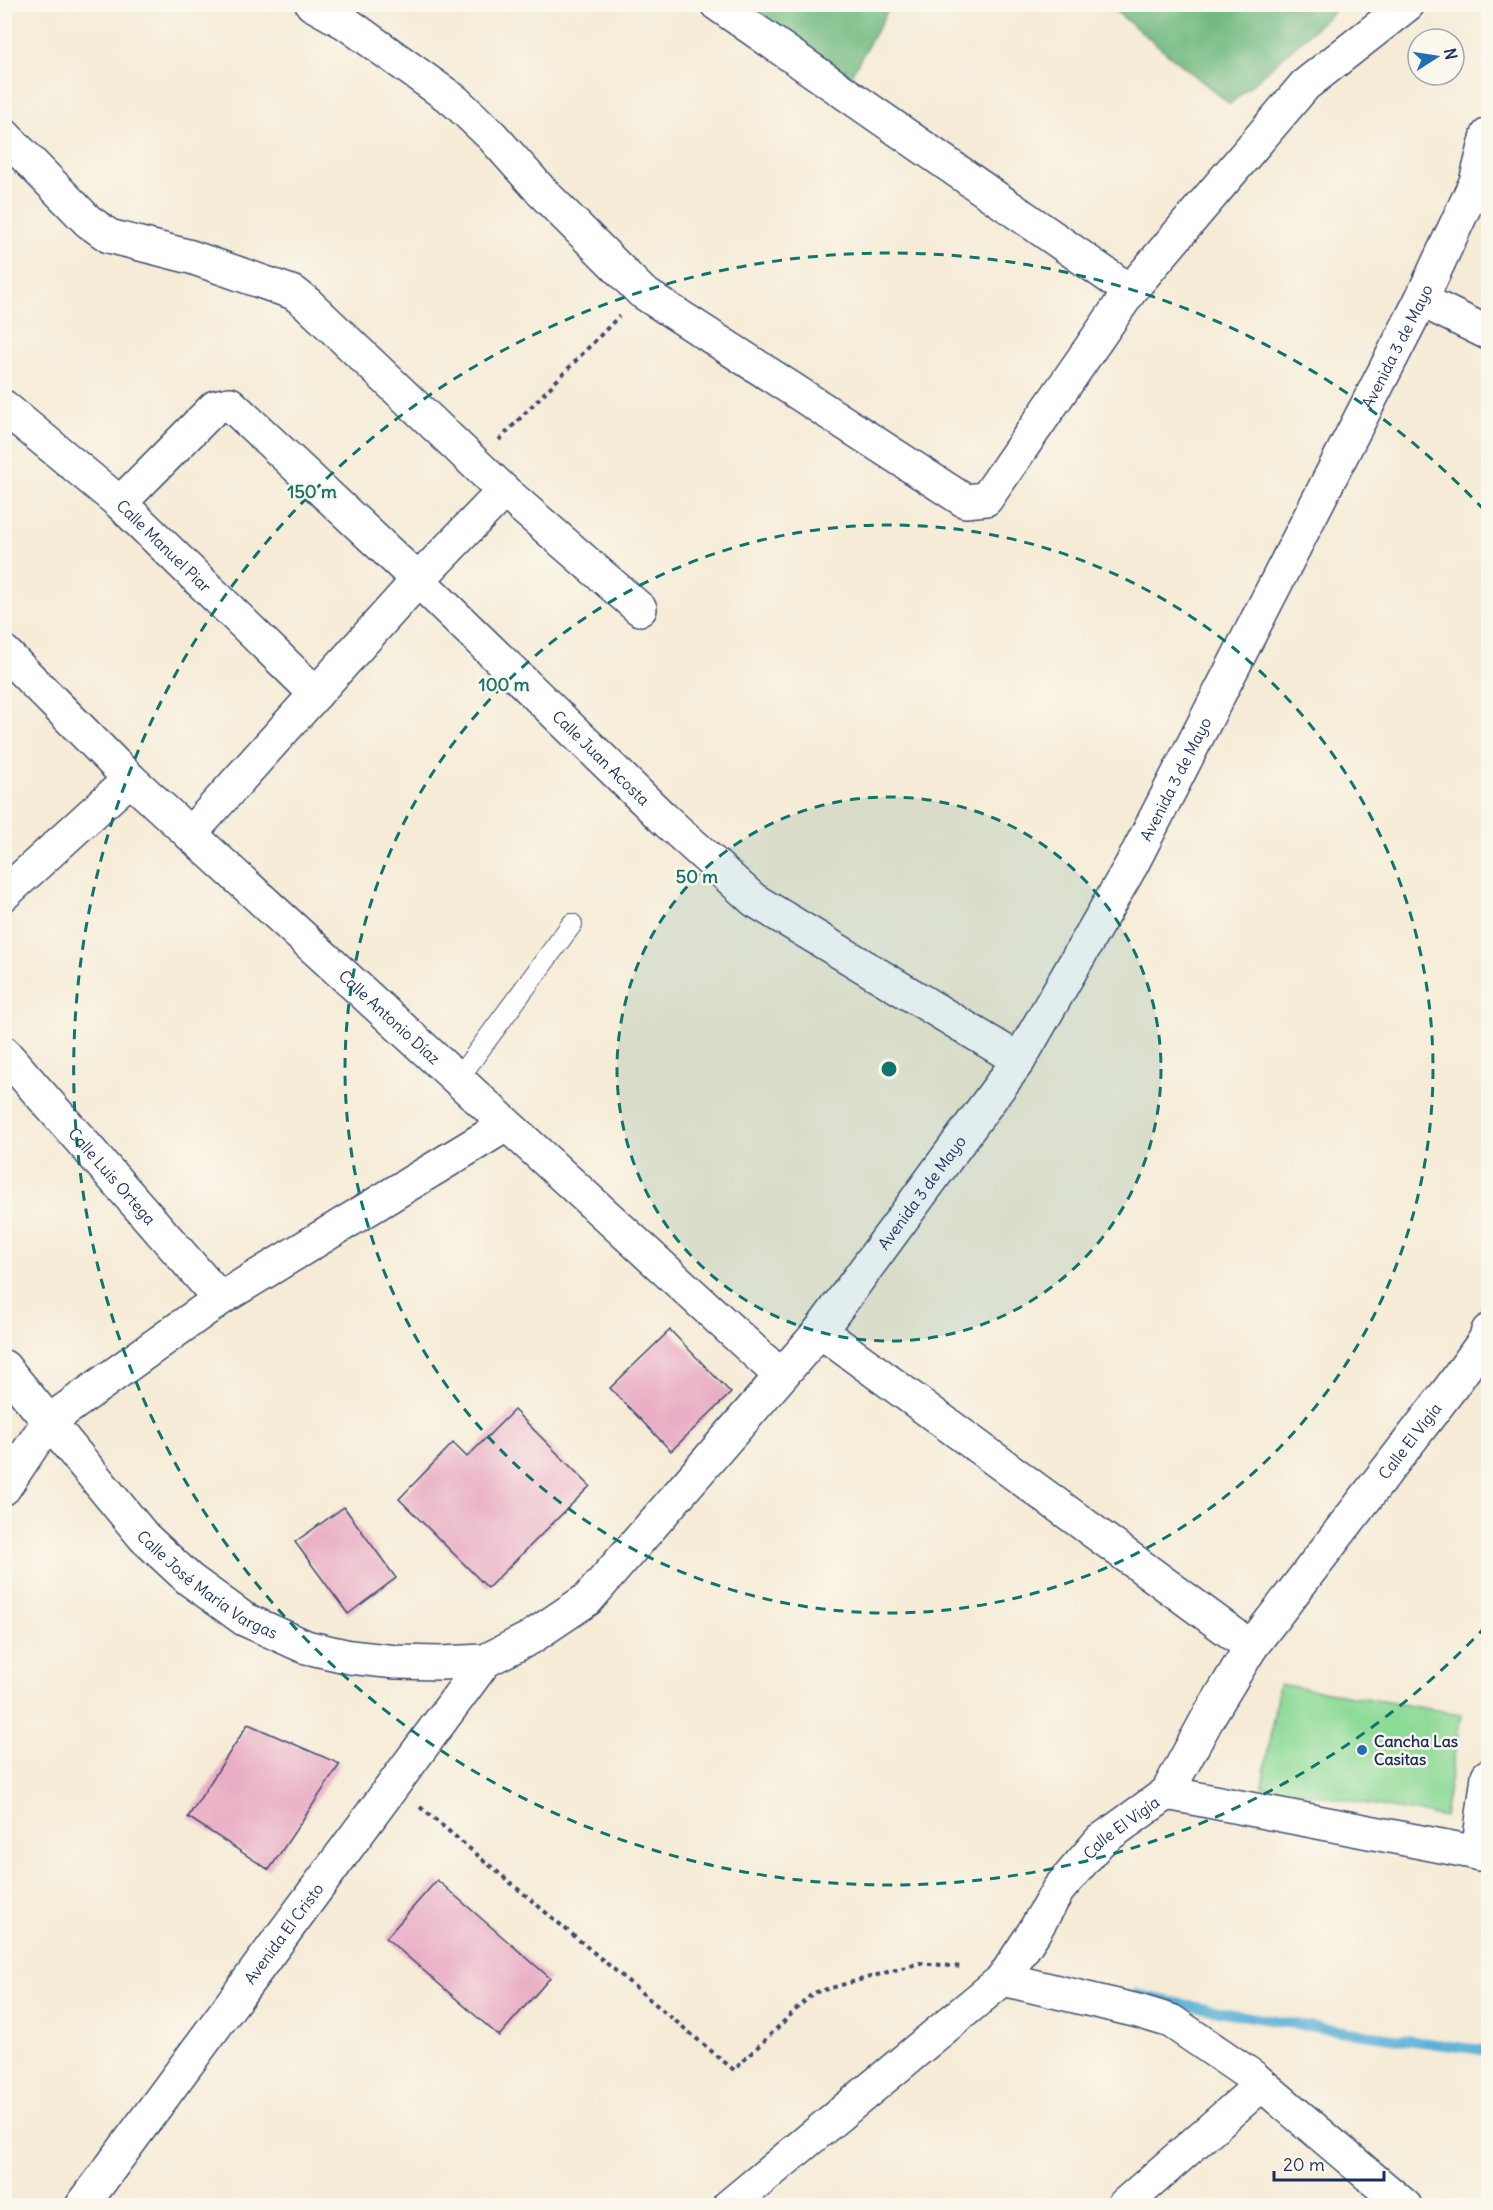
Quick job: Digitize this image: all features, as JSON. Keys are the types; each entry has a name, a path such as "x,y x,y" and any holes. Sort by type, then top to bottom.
{"street":[{"path":"312,4 346,22 455,101 492,136 543,193 642,292 965,501 986,499 1130,291 1305,85 1408,4"},
{"path":"717,4 1130,291"},
{"path":"4,135 88,221 109,236 191,257 294,293 504,491 640,609"},
{"name":"Avenida 3 de Mayo","path":"485,1660 530,1638 588,1599 820,1331 1019,1060 1132,864 1482,185 1488,135"},
{"path":"1421,300 1488,333"},
{"name":"Calle Juan Acosta","path":"120,503 215,407 230,404 418,580 662,817 754,900 1019,1060"},
{"name":"Calle Manuel Piar","path":"4,407 120,503 316,694"},
{"path":"190,834 418,580 504,491"},
{"name":"Calle Antonio Díaz","path":"4,652 130,779 780,1375"},
{"path":"4,894 130,779"},
{"name":"Calle Luis Ortega","path":"4,1053 220,1299"},
{"path":"4,1488 48,1422 220,1299 506,1125"},
{"path":"820,1331 1251,1647"},
{"name":"Calle El Vigía","path":"729,2205 1003,1979 1058,1890 1100,1841 1167,1793 1209,1716 1251,1647 1452,1386 1485,1340 1488,1332"},
{"name":"Calle José María Vargas","path":"4,1368 144,1537 189,1579 244,1619 306,1647 350,1657 396,1662 440,1663 485,1660"},
{"name":"Avenida El Cristo","path":"82,2205 485,1660"},
{"path":"1167,1793 1483,1855 1488,1776"},
{"path":"1003,1979 1138,2010 1171,2021 1261,2085 1405,2205"},
{"path":"1123,2205 1261,2085"}],"lane":[{"path":"457,1080 572,924"}],"path":[{"path":"475,464 642,292"},
{"path":"393,1784 734,2070 813,1993 920,1963 957,1966 1003,1979"}],"green space":[{"path":"733,5 891,5 850,77"},
{"path":"1108,5 1341,5 1230,104"},
{"name":"Cancha Las Casitas","path":"1279,1684 1461,1714 1444,1817 1262,1786"}],"building":[{"path":"670,1330 731,1393 671,1451 610,1388"},
{"path":"514,1410 590,1486 488,1588 399,1499 453,1443 467,1457"},
{"path":"344,1507 396,1578 348,1614 295,1542"},
{"path":"248,1724 340,1764 269,1870 188,1817"},
{"path":"437,1880 550,1978 499,2036 386,1938"}],"waterway":[{"path":"1136,1994 1267,2020 1488,2051"}],"place":[{"name":"Cancha Las Casitas","path":"1362,1750"}]}
